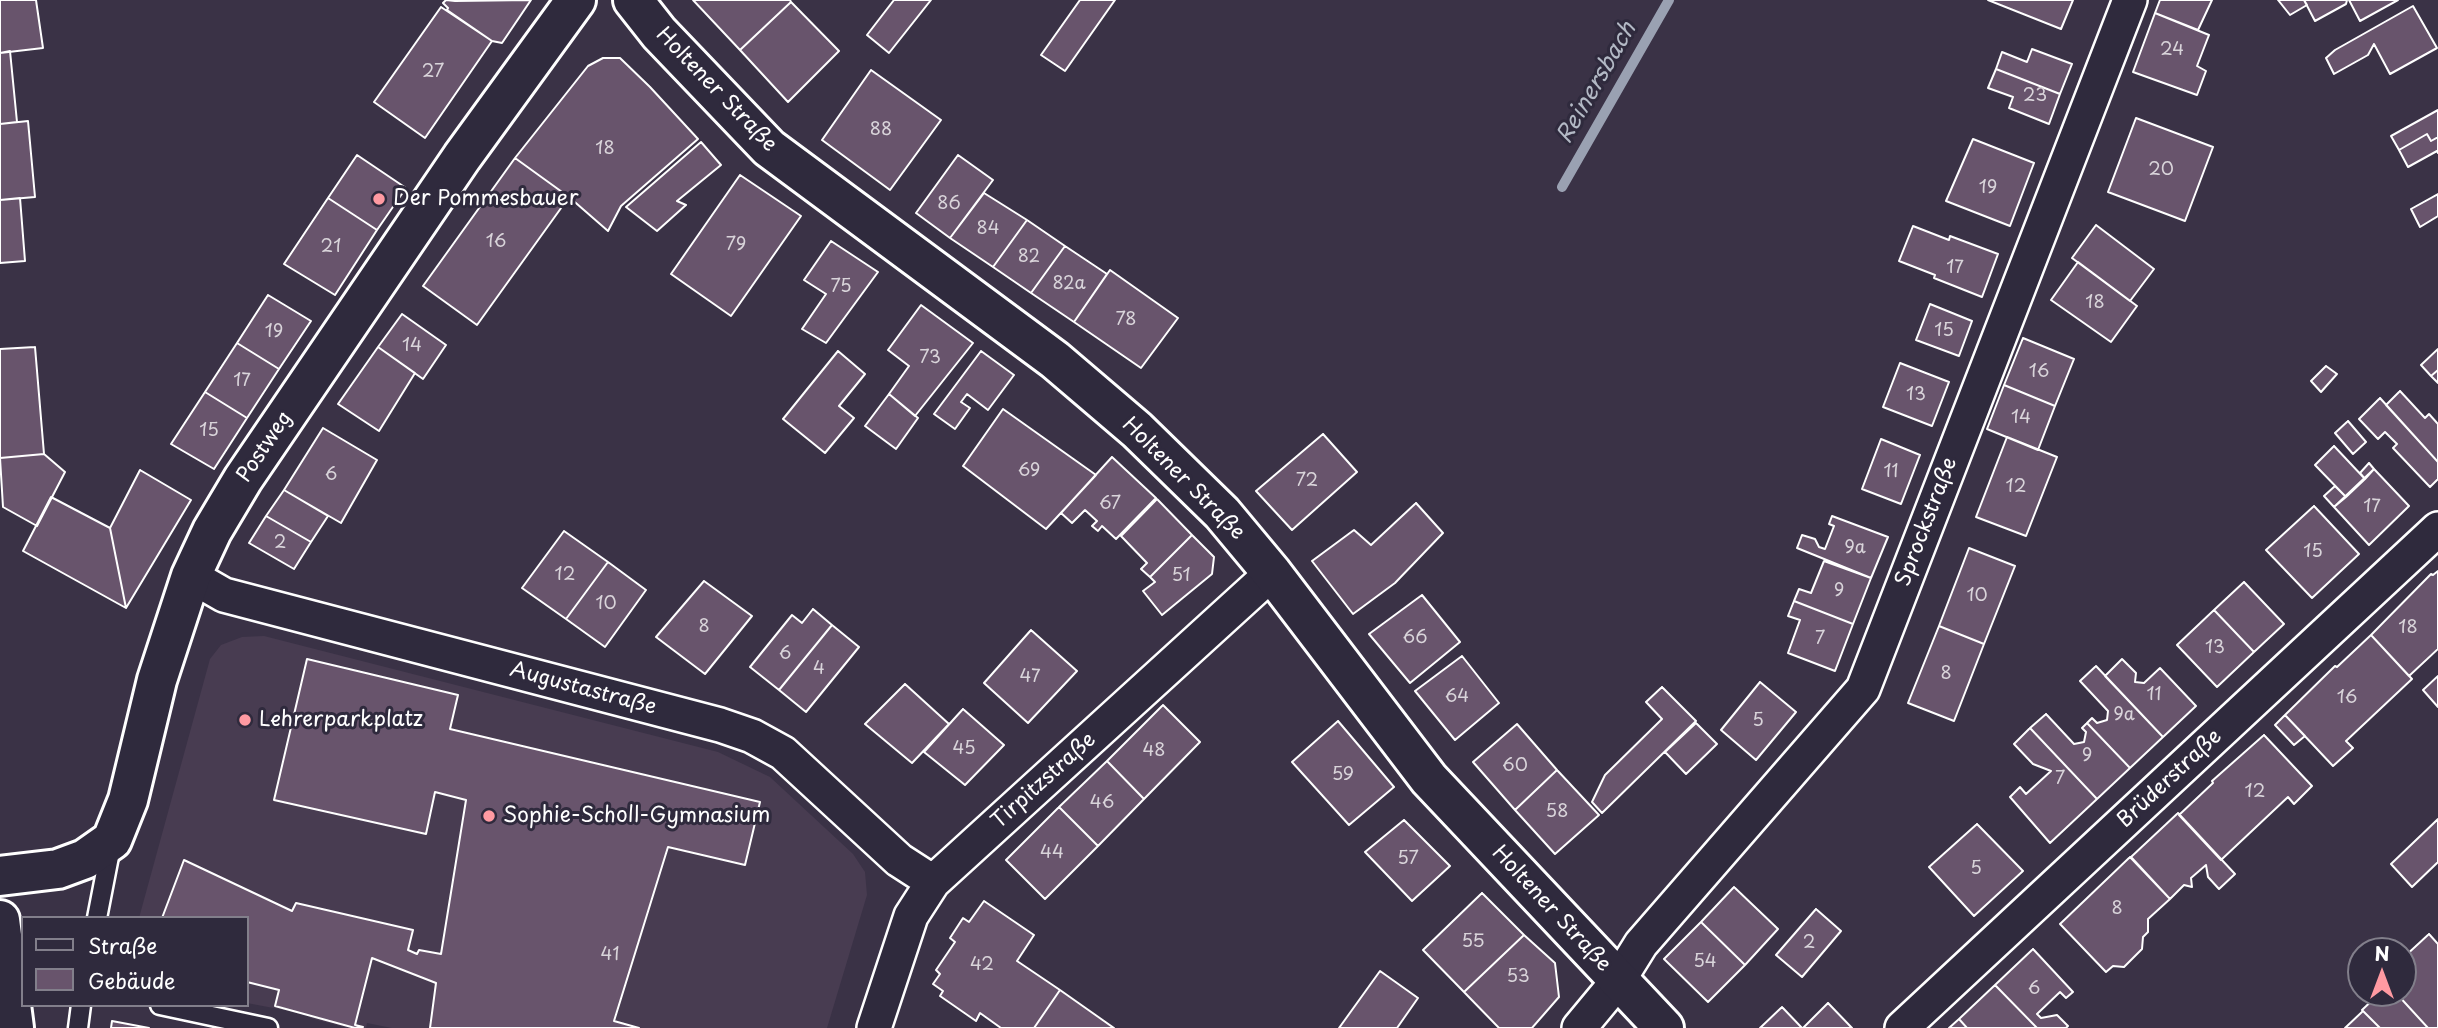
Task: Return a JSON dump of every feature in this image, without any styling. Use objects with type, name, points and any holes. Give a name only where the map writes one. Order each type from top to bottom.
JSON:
[{"type":"main road","name":"Postweg","points":[[112,840],[128,800],[157,680],[191,576],[222,514],[462,157],[576,0]]},
{"type":"main road","name":"Holtener Straße","points":[[634,0],[659,33],[769,148],[1044,352],[1137,430],[1222,513],[1272,573],[1429,779],[1664,1028]]},
{"type":"main road","points":[[0,876],[58,869],[85,859],[112,840]]},
{"type":"main road","points":[[0,920],[14,1028]]},
{"type":"street","name":"Sprockstraße","points":[[1579,1028],[1618,981],[1641,944],[1863,689],[2130,0]]},
{"type":"street","name":"Brüderstraße","points":[[1902,1028],[2438,529]]},
{"type":"street","name":"Tirpitzstraße","points":[[874,1028],[911,916],[933,882],[1272,573]]},
{"type":"street","name":"Augustastraße","points":[[191,576],[224,595],[720,725],[752,736],[782,753],[900,860],[933,882]]},
{"type":"lane","points":[[97,916],[112,840]]},
{"type":"lane","points":[[78,1028],[81,1007]]},
{"type":"lane","points":[[169,1007],[268,1028]]},
{"type":"shaded area","name":"Sophie-Scholl-Gymnasium","points":[[264,636],[718,752],[770,777],[853,854],[865,872],[867,895],[827,1028],[392,1028],[367,1023],[366,1028],[348,1028],[310,1018],[310,1015],[248,1003],[248,916],[140,916],[210,659],[221,645],[242,637]]},
{"type":"building","points":[[0,0],[36,0],[43,48],[0,53]]},
{"type":"building","points":[[446,0],[531,0],[502,43],[492,41],[447,10],[443,3]]},
{"type":"building","points":[[693,0],[790,0],[791,2],[740,50]]},
{"type":"building","points":[[894,0],[931,0],[889,53],[867,35]]},
{"type":"building","points":[[1080,0],[1115,0],[1065,71],[1041,55]]},
{"type":"building","points":[[1988,0],[2073,0],[2061,29]]},
{"type":"building","points":[[2160,0],[2212,0],[2198,30],[2155,13]]},
{"type":"building","points":[[2278,0],[2304,0],[2307,5],[2290,15]]},
{"type":"building","points":[[2304,0],[2347,0],[2346,4],[2315,21]]},
{"type":"building","points":[[2349,0],[2398,0],[2360,21]]},
{"type":"building","points":[[791,2],[839,51],[788,102],[740,50]]},
{"type":"building","points":[[2413,6],[2437,48],[2390,74],[2374,44],[2368,55],[2334,74],[2326,58],[2335,50]]},
{"type":"building","points":[[441,7],[492,41],[425,138],[374,102]]},
{"type":"building","points":[[2155,13],[2209,35],[2197,66],[2206,71],[2197,95],[2133,72]]},
{"type":"building","points":[[2032,49],[2072,64],[2060,94],[1996,69],[2002,52],[2027,62]]},
{"type":"building","points":[[10,51],[17,122],[0,124],[0,53]]},
{"type":"building","points":[[603,58],[620,58],[698,139],[621,206],[608,231],[569,197],[515,158],[588,66]]},
{"type":"building","points":[[1996,69],[2060,94],[2049,124],[2009,108],[2013,97],[1988,88]]},
{"type":"building","points":[[871,70],[941,120],[890,190],[822,140]]},
{"type":"building","points":[[2438,110],[2438,137],[2431,141],[2427,134],[2399,150],[2391,136]]},
{"type":"building","points":[[2136,118],[2213,147],[2185,221],[2108,192]]},
{"type":"building","points":[[28,121],[35,197],[0,200],[0,124]]},
{"type":"building","points":[[2427,134],[2431,141],[2438,137],[2438,153],[2437,151],[2408,167],[2399,150]]},
{"type":"building","points":[[1973,139],[2034,163],[2010,226],[1946,201]]},
{"type":"building","points":[[701,142],[721,165],[677,201],[686,205],[657,231],[626,207]]},
{"type":"building","points":[[357,155],[406,188],[377,230],[328,198]]},
{"type":"building","points":[[958,155],[993,180],[950,238],[916,213]]},
{"type":"building","points":[[515,158],[569,197],[477,325],[423,286]]},
{"type":"building","points":[[740,175],[801,216],[731,316],[671,274]]},
{"type":"building","points":[[984,193],[1027,220],[993,267],[950,238]]},
{"type":"building","points":[[2438,194],[2438,216],[2420,227],[2411,209]]},
{"type":"building","points":[[20,198],[25,261],[0,263],[0,200]]},
{"type":"building","points":[[328,198],[377,230],[335,295],[284,264]]},
{"type":"building","points":[[1027,220],[1065,246],[1031,293],[993,267]]},
{"type":"building","points":[[2096,225],[2154,269],[2130,301],[2072,258]]},
{"type":"building","points":[[1913,226],[1998,254],[1982,297],[1899,261]]},
{"type":"building","points":[[831,241],[878,272],[826,343],[802,329],[826,294],[804,280]]},
{"type":"building","points":[[1065,246],[1107,274],[1074,322],[1031,293]]},
{"type":"building","points":[[2078,262],[2137,306],[2111,342],[2051,300]]},
{"type":"building","points":[[1110,270],[1178,318],[1141,368],[1074,322]]},
{"type":"building","points":[[268,295],[311,321],[279,369],[237,343]]},
{"type":"building","points":[[1930,304],[1972,321],[1959,356],[1916,340]]},
{"type":"building","points":[[921,305],[973,343],[915,416],[889,394],[909,366],[888,350]]},
{"type":"building","points":[[402,314],[446,345],[423,379],[378,347]]},
{"type":"building","points":[[2023,338],[2074,359],[2055,406],[2004,385]]},
{"type":"building","points":[[237,343],[279,369],[247,418],[205,392]]},
{"type":"building","points":[[35,347],[44,454],[0,458],[0,349]]},
{"type":"building","points":[[378,347],[415,373],[379,431],[338,404]]},
{"type":"building","points":[[2438,349],[2438,370],[2431,376],[2421,365]]},
{"type":"building","points":[[838,351],[865,374],[839,406],[854,418],[825,453],[783,419]]},
{"type":"building","points":[[981,351],[1014,375],[988,410],[967,394],[961,402],[970,408],[955,429],[934,414]]},
{"type":"building","points":[[1900,363],[1949,382],[1932,426],[1883,407]]},
{"type":"building","points":[[2326,366],[2337,374],[2321,392],[2311,381]]},
{"type":"building","points":[[2438,370],[2438,383],[2431,376]]},
{"type":"building","points":[[2004,385],[2055,406],[2038,450],[1987,429]]},
{"type":"building","points":[[2400,391],[2425,418],[2429,414],[2438,424],[2438,462],[2386,405]]},
{"type":"building","points":[[205,392],[247,418],[214,469],[171,444]]},
{"type":"building","points":[[889,394],[918,418],[896,449],[865,426]]},
{"type":"building","points":[[2380,398],[2438,462],[2438,479],[2430,487],[2393,448],[2397,444],[2385,432],[2378,439],[2359,419]]},
{"type":"building","points":[[1003,409],[1096,475],[1046,529],[963,466]]},
{"type":"building","points":[[2348,421],[2366,442],[2353,454],[2335,433]]},
{"type":"building","points":[[323,428],[377,460],[341,523],[284,490]]},
{"type":"building","points":[[1323,434],[1357,472],[1292,530],[1256,491]]},
{"type":"building","points":[[2007,437],[2057,457],[2026,536],[1976,517]]},
{"type":"building","points":[[1881,439],[1920,455],[1901,504],[1862,489]]},
{"type":"building","points":[[2334,446],[2365,479],[2346,497],[2315,465]]},
{"type":"building","points":[[44,454],[65,472],[37,526],[3,507],[0,458]]},
{"type":"building","points":[[1112,457],[1156,498],[1116,539],[1102,526],[1098,531],[1092,526],[1097,521],[1085,510],[1072,523],[1061,513]]},
{"type":"building","points":[[2369,463],[2374,469],[2365,479],[2360,473]]},
{"type":"building","points":[[2374,469],[2409,506],[2369,545],[2334,507]]},
{"type":"building","points":[[140,470],[191,500],[126,608],[110,528]]},
{"type":"building","points":[[2335,486],[2346,497],[2334,507],[2324,496]]},
{"type":"building","points":[[284,490],[328,516],[311,542],[266,516]]},
{"type":"building","points":[[51,497],[110,528],[126,608],[23,551]]},
{"type":"building","points":[[1157,499],[1192,535],[1150,577],[1141,569],[1147,563],[1121,536]]},
{"type":"building","points":[[1416,503],[1443,533],[1395,583],[1353,614],[1312,561],[1354,530],[1371,545]]},
{"type":"building","points":[[2314,506],[2359,554],[2312,598],[2266,550]]},
{"type":"building","points":[[266,516],[311,542],[294,569],[249,543]]},
{"type":"building","points":[[1832,516],[1888,537],[1871,578],[1797,548],[1802,535],[1815,539],[1819,547],[1825,549],[1834,526],[1829,524]]},
{"type":"building","points":[[564,531],[608,562],[566,619],[522,588]]},
{"type":"building","points":[[1192,535],[1214,557],[1212,574],[1162,615],[1143,591],[1155,582],[1150,577]]},
{"type":"building","points":[[1969,548],[2015,566],[1984,644],[1939,626]]},
{"type":"building","points":[[1824,561],[1871,578],[1853,624],[1794,601],[1799,589],[1811,593]]},
{"type":"building","points":[[608,562],[646,590],[605,647],[566,619]]},
{"type":"building","points":[[2438,571],[2438,649],[2409,676],[2371,635],[2431,574]]},
{"type":"building","points":[[704,581],[752,616],[705,674],[656,637]]},
{"type":"building","points":[[2244,582],[2284,624],[2254,652],[2214,610]]},
{"type":"building","points":[[1422,595],[1460,642],[1410,683],[1369,634]]},
{"type":"building","points":[[1794,601],[1853,624],[1835,671],[1788,653],[1800,620],[1788,616]]},
{"type":"building","points":[[813,609],[832,625],[779,690],[750,667],[792,615],[802,623]]},
{"type":"building","points":[[2214,610],[2254,652],[2217,687],[2177,645]]},
{"type":"building","points":[[832,625],[859,647],[806,712],[779,690]]},
{"type":"building","points":[[1939,626],[1984,644],[1954,721],[1908,703]]},
{"type":"building","points":[[1031,630],[1077,671],[1028,723],[984,683]]},
{"type":"building","points":[[2371,635],[2412,679],[2346,741],[2353,748],[2333,766],[2285,715]]},
{"type":"building","points":[[1462,656],[1499,703],[1455,740],[1415,691]]},
{"type":"building","points":[[307,659],[458,695],[450,729],[760,802],[745,865],[668,847],[614,1021],[639,1028],[430,1028],[436,983],[372,958],[355,1025],[363,1027],[355,1028],[275,1006],[279,990],[248,982],[248,916],[163,916],[184,860],[292,911],[296,903],[413,930],[408,950],[417,954],[419,950],[441,954],[466,800],[435,792],[426,834],[274,800]]},
{"type":"building","points":[[2122,659],[2136,673],[2135,682],[2144,683],[2160,668],[2196,706],[2163,737],[2105,676]]},
{"type":"building","points":[[2096,666],[2163,737],[2130,768],[2087,723],[2092,718],[2097,723],[2107,720],[2108,711],[2080,681]]},
{"type":"building","points":[[2438,676],[2438,707],[2423,690]]},
{"type":"building","points":[[1760,682],[1796,712],[1756,760],[1721,730]]},
{"type":"building","points":[[905,684],[949,724],[912,763],[865,724]]},
{"type":"building","points":[[1662,687],[1696,721],[1602,813],[1592,802],[1605,775],[1662,719],[1646,702]]},
{"type":"building","points":[[1163,705],[1200,742],[1144,799],[1107,761]]},
{"type":"building","points":[[963,709],[1004,745],[965,785],[924,752]]},
{"type":"building","points":[[2046,714],[2074,744],[2084,742],[2086,732],[2082,728],[2087,723],[2130,768],[2097,799],[2030,728]]},
{"type":"building","points":[[2285,715],[2305,736],[2294,745],[2275,725]]},
{"type":"building","points":[[1338,721],[1394,787],[1349,825],[1292,762]]},
{"type":"building","points":[[1696,723],[1717,744],[1686,774],[1665,752]]},
{"type":"building","points":[[1517,724],[1557,770],[1515,810],[1473,762]]},
{"type":"building","points":[[2030,728],[2097,799],[2050,843],[2010,797],[2020,787],[2026,794],[2051,771],[2033,764],[2014,744]]},
{"type":"building","points":[[2264,735],[2312,786],[2294,804],[2288,797],[2221,860],[2179,815],[2213,783],[2212,781]]},
{"type":"building","points":[[1107,761],[1144,799],[1098,846],[1059,807]]},
{"type":"building","points":[[1557,770],[1599,815],[1555,854],[1515,810]]},
{"type":"building","points":[[1059,807],[1098,846],[1045,899],[1006,860]]},
{"type":"building","points":[[2178,813],[2235,874],[2219,889],[2208,877],[2206,865],[2191,878],[2192,887],[2184,885],[2170,899],[2131,857]]},
{"type":"building","points":[[2438,819],[2438,862],[2412,887],[2391,864]]},
{"type":"building","points":[[1404,820],[1450,866],[1412,901],[1365,852]]},
{"type":"building","points":[[1977,824],[2023,871],[1974,916],[1929,867]]},
{"type":"building","points":[[2130,857],[2170,899],[2148,919],[2148,932],[2143,937],[2142,949],[2124,967],[2113,966],[2106,972],[2060,924]]},
{"type":"building","points":[[1734,887],[1778,929],[1745,965],[1701,922]]},
{"type":"building","points":[[1482,893],[1524,935],[1464,992],[1423,950]]},
{"type":"building","points":[[984,901],[1034,935],[1017,961],[1060,990],[1034,1028],[1001,1028],[980,1013],[976,1021],[940,996],[943,991],[933,984],[940,974],[936,970],[955,942],[950,938],[963,918],[969,922]]},
{"type":"building","points":[[1816,909],[1841,931],[1802,977],[1776,955]]},
{"type":"building","points":[[1701,922],[1745,965],[1708,1002],[1664,959]]},
{"type":"building","points":[[2429,934],[2438,944],[2438,1028],[2428,1028],[2409,1007],[2417,1007],[2417,945]]},
{"type":"building","points":[[1524,935],[1555,963],[1559,997],[1532,1028],[1499,1028],[1464,992]]},
{"type":"building","points":[[2033,949],[2073,992],[2066,998],[2060,992],[2037,1014],[2041,1018],[2057,1015],[2068,1026],[2066,1028],[2037,1028],[1995,985]]},
{"type":"building","points":[[1380,971],[1418,998],[1397,1028],[1339,1028]]},
{"type":"building","points":[[1995,985],[2037,1028],[1967,1028],[1959,1019]]},
{"type":"building","points":[[1060,990],[1114,1028],[1034,1028]]},
{"type":"building","points":[[1828,1003],[1852,1028],[1803,1028]]},
{"type":"building","points":[[1782,1007],[1802,1028],[1760,1028]]},
{"type":"building","points":[[2365,1007],[2409,1007],[2428,1028],[2380,1028],[2362,1010]]},
{"type":"building","points":[[2363,1011],[2380,1028],[2345,1028]]},
{"type":"building","points":[[1959,1019],[1967,1028],[1949,1028]]},
{"type":"building","points":[[112,1021],[149,1028],[111,1028]]},
{"type":"waterway","name":"Reinersbach","points":[[1562,187],[1669,0]]},
{"type":"place","name":"Der Pommesbauer","points":[[379,199]]},
{"type":"place","name":"Lehrerparkplatz","points":[[245,720]]},
{"type":"place","name":"Sophie-Scholl-Gymnasium","points":[[489,816]]}]
